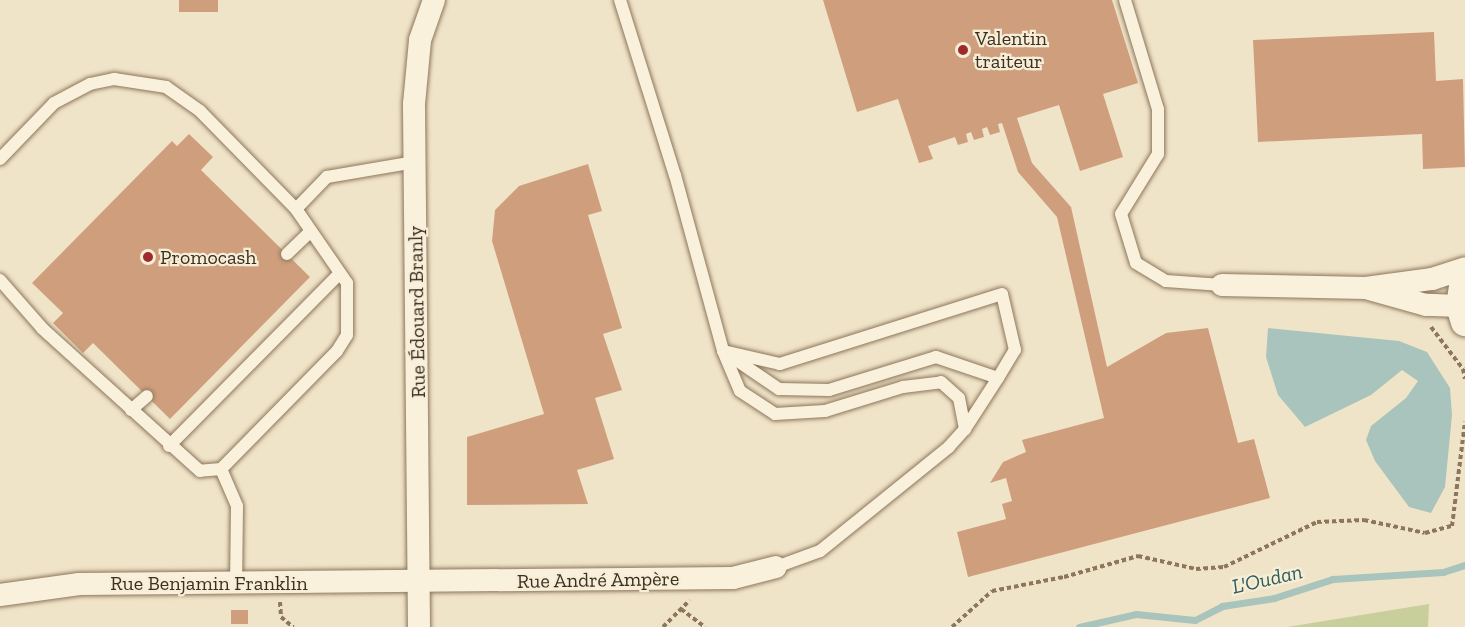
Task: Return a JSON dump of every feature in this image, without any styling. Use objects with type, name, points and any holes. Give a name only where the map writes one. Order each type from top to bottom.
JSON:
[{"type":"street","name":"Rue Édouard Branly","points":[[419,627],[414,104],[420,40],[434,0]]},
{"type":"street","points":[[1222,285],[1366,288],[1432,279],[1465,268]]},
{"type":"street","points":[[1366,288],[1462,314],[1465,274]]},
{"type":"street","name":"Rue André Ampère","points":[[419,581],[712,579],[733,578],[776,567]]},
{"type":"street","name":"Rue Benjamin Franklin","points":[[0,595],[79,584],[419,581]]},
{"type":"lane","points":[[620,0],[675,175],[723,351],[740,391],[775,414],[825,411],[903,387],[941,382],[959,398],[965,429]]},
{"type":"lane","points":[[1125,0],[1158,109],[1158,154],[1121,214],[1136,263],[1166,280],[1222,285]]},
{"type":"lane","points":[[0,159],[54,103],[90,84],[114,79],[166,87],[200,111],[296,209],[347,282],[347,335],[337,351],[221,469],[200,471],[169,446],[42,328],[0,280]]},
{"type":"lane","points":[[296,209],[327,177],[415,162]]},
{"type":"lane","points":[[287,254],[311,231]]},
{"type":"lane","points":[[169,446],[340,273]]},
{"type":"lane","points":[[723,351],[780,364],[1002,294],[1015,350],[965,429],[949,447],[820,551],[776,567]]},
{"type":"lane","points":[[723,351],[778,390],[829,390],[936,357],[998,378]]},
{"type":"lane","points":[[131,410],[147,396]]},
{"type":"lane","points":[[221,469],[237,506],[236,584]]},
{"type":"path","points":[[1426,304],[1425,320],[1462,369],[1465,379]]},
{"type":"path","points":[[952,627],[992,591],[1064,577],[1138,556],[1196,569],[1224,567],[1317,522],[1364,520],[1425,533],[1452,526],[1465,422]]},
{"type":"path","points":[[663,627],[712,579]]},
{"type":"path","points":[[280,583],[281,617],[293,627]]},
{"type":"path","points":[[681,609],[705,627]]},
{"type":"green space","points":[[1429,604],[1428,627],[1287,627]]},
{"type":"water","points":[[1268,328],[1399,341],[1427,352],[1450,388],[1452,415],[1445,487],[1431,513],[1409,507],[1375,461],[1366,440],[1371,426],[1406,398],[1418,381],[1402,370],[1371,395],[1305,427],[1278,395],[1266,357]]},
{"type":"building","points":[[179,0],[218,0],[218,12],[179,12]]},
{"type":"building","points":[[823,0],[1112,0],[1138,83],[1103,94],[1123,157],[1080,171],[1059,105],[1017,118],[1032,163],[1071,207],[1107,367],[1166,333],[1208,328],[1238,443],[1254,439],[1270,498],[968,577],[957,532],[1006,519],[1002,504],[1012,501],[1006,478],[990,483],[1003,462],[1026,452],[1022,440],[1104,418],[1057,217],[1018,172],[1002,123],[998,124],[1000,132],[990,135],[987,127],[982,129],[984,137],[974,140],[971,132],[966,134],[968,142],[958,145],[955,137],[928,146],[933,159],[919,163],[898,99],[857,112]]},
{"type":"building","points":[[1434,32],[1436,81],[1463,79],[1465,167],[1423,169],[1422,134],[1258,142],[1253,40]]},
{"type":"building","name":"Promocash","points":[[189,134],[213,157],[201,170],[310,277],[170,419],[93,343],[83,353],[53,323],[63,313],[32,283],[172,141],[177,146]]},
{"type":"building","points":[[588,164],[602,211],[588,215],[622,328],[603,334],[622,390],[595,398],[614,459],[577,470],[588,504],[467,505],[467,437],[544,414],[492,241],[495,210],[519,186]]},
{"type":"building","points":[[231,610],[248,610],[248,624],[231,624]]},
{"type":"waterway","name":"L'Oudan","points":[[1079,627],[1136,614],[1195,620],[1222,606],[1274,598],[1333,579],[1443,572],[1465,565]]},
{"type":"place","name":"Valentin traiteur","points":[[963,50]]},
{"type":"place","name":"Promocash","points":[[148,257]]}]
